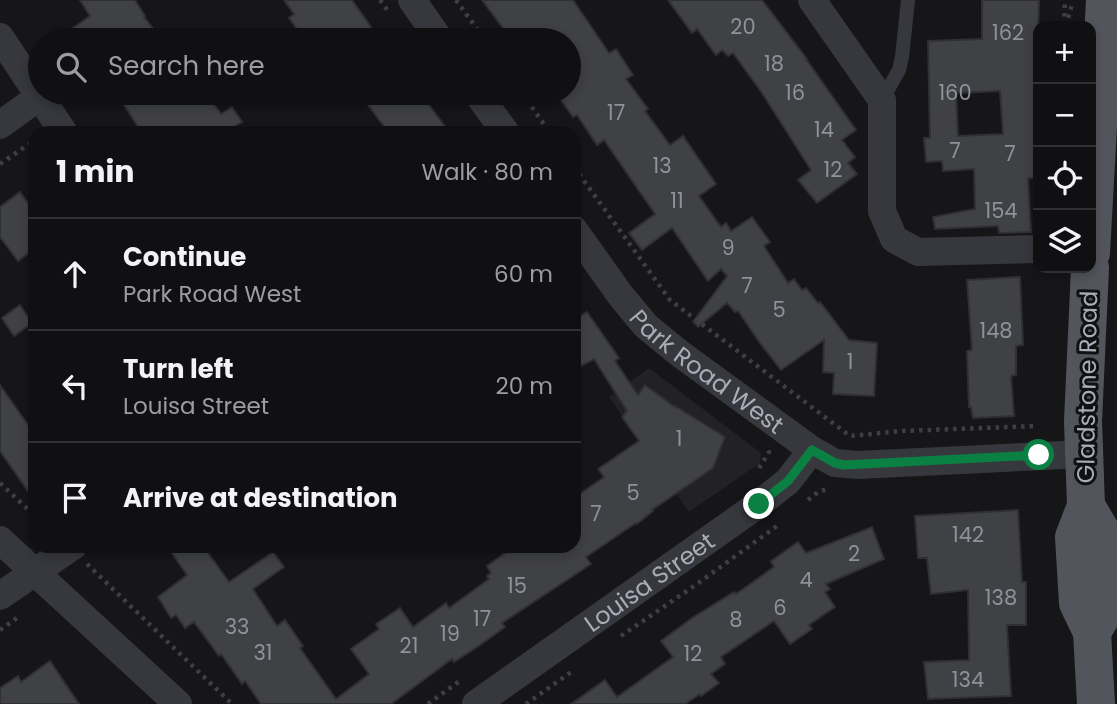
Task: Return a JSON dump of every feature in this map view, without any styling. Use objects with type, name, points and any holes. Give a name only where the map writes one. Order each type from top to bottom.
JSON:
[{"type":"main road","points":[[1096,213],[1108,124],[1105,0]]},
{"type":"main road","name":"Gladstone Road","points":[[1090,273],[1083,454],[1101,519],[1074,537],[1074,550],[1078,603],[1092,632],[1096,704]]},
{"type":"street","points":[[412,0],[432,28]]},
{"type":"street","points":[[813,0],[883,100],[882,211],[894,239],[918,252],[1033,249]]},
{"type":"street","points":[[0,37],[28,80]]},
{"type":"street","points":[[0,125],[28,105]]},
{"type":"street","points":[[45,105],[59,126]]},
{"type":"street","points":[[486,105],[501,126]]},
{"type":"street","name":"Park Road West","points":[[581,240],[646,326],[812,450],[835,463],[844,465],[1083,454]]},
{"type":"street","name":"Louisa Street","points":[[477,704],[784,485],[812,450]]},
{"type":"street","points":[[0,540],[178,704]]},
{"type":"street","points":[[0,596],[34,573],[78,554]]},
{"type":"lane","points":[[883,100],[899,70],[908,0]]},
{"type":"path","points":[[456,0],[476,28]]},
{"type":"path","points":[[1065,0],[1065,21]]},
{"type":"path","points":[[1067,21],[1073,0]]},
{"type":"path","points":[[530,105],[545,126]]},
{"type":"path","points":[[0,164],[28,145]]},
{"type":"path","points":[[581,177],[670,300],[850,436],[902,431],[1038,426]]},
{"type":"path","points":[[754,472],[762,466],[769,452],[765,446]]},
{"type":"path","points":[[0,483],[28,509]]},
{"type":"path","points":[[808,500],[818,492],[840,485]]},
{"type":"path","points":[[620,637],[778,525]]},
{"type":"path","points":[[78,554],[232,704]]},
{"type":"path","points":[[0,630],[22,614]]},
{"type":"path","points":[[526,704],[577,667]]},
{"type":"path","points":[[428,704],[461,680]]},
{"type":"shaded area","points":[[649,368],[761,453],[760,463],[689,512],[609,397]]},
{"type":"building","points":[[80,0],[135,0],[153,28],[73,28],[90,16]]},
{"type":"building","points":[[284,0],[352,0],[372,28],[296,28],[289,18],[294,14]]},
{"type":"building","points":[[482,0],[573,0],[609,53],[616,49],[633,75],[626,79],[670,145],[683,136],[716,184],[699,196],[721,227],[726,223],[731,231],[752,217],[770,242],[764,246],[788,283],[794,279],[802,290],[806,288],[849,340],[877,343],[874,396],[833,394],[834,373],[823,372],[824,340],[781,370],[738,311],[735,312],[727,303],[698,327],[693,322],[727,276],[721,269],[708,281],[672,228],[642,250],[629,233],[655,214],[604,140],[597,145],[577,115],[573,117],[564,105],[581,105],[581,28],[503,28]]},
{"type":"building","points":[[668,0],[762,0],[856,130],[842,140],[855,157],[848,163],[857,174],[817,203],[798,180],[811,170],[733,53],[728,56],[722,50],[716,55],[697,29],[692,33]]},
{"type":"building","points":[[982,0],[1039,0],[1038,21],[1033,21],[1033,178],[1028,178],[1031,232],[999,233],[998,226],[935,229],[933,217],[975,209],[974,169],[943,171],[942,161],[926,162],[924,138],[930,138],[928,41],[982,39]],"holes":[[[1000,91],[1003,134],[958,136],[956,93]]]},
{"type":"building","points":[[124,105],[215,105],[221,114],[232,107],[242,122],[235,126],[138,126]]},
{"type":"building","points":[[368,105],[429,105],[445,126],[384,126]]},
{"type":"building","points":[[20,192],[28,203],[28,253],[18,261],[0,237],[0,207]]},
{"type":"building","points":[[1020,277],[1023,345],[1016,346],[1016,375],[1011,376],[1014,416],[973,418],[969,407],[967,351],[972,350],[967,280]]},
{"type":"building","points":[[20,305],[28,317],[28,326],[14,336],[2,318]]},
{"type":"building","points":[[587,312],[619,358],[615,361],[638,395],[645,385],[725,437],[713,468],[652,510],[637,524],[586,557],[591,564],[502,623],[505,627],[480,645],[454,662],[452,659],[391,704],[261,704],[245,681],[242,684],[194,622],[185,628],[176,615],[171,618],[158,597],[187,575],[172,553],[208,553],[229,582],[274,553],[284,567],[253,589],[277,626],[285,620],[303,646],[300,648],[336,699],[369,674],[351,649],[379,629],[376,624],[400,608],[413,627],[446,603],[449,608],[489,579],[487,576],[491,573],[487,566],[505,553],[581,553],[581,493],[604,477],[598,469],[639,441],[622,417],[627,411],[594,359],[581,366],[581,315]]},
{"type":"building","points":[[0,385],[28,425],[28,491],[0,451]]},
{"type":"building","points":[[1018,510],[1022,582],[1026,582],[1026,625],[1007,625],[1011,696],[928,699],[924,662],[969,660],[968,590],[931,594],[927,558],[918,558],[915,516]]},
{"type":"building","points":[[872,527],[884,559],[826,584],[830,589],[825,592],[835,607],[809,625],[812,629],[790,644],[774,621],[721,657],[725,664],[711,674],[719,683],[685,704],[571,704],[605,680],[617,697],[673,657],[661,641],[692,618],[734,592],[736,594],[774,567],[771,561],[798,542],[806,553]]},
{"type":"building","points":[[50,661],[79,704],[0,704],[0,688],[18,676],[21,682]]},
{"type":"route","points":[[759,504],[788,481],[812,450],[844,465],[1039,455]]}]
